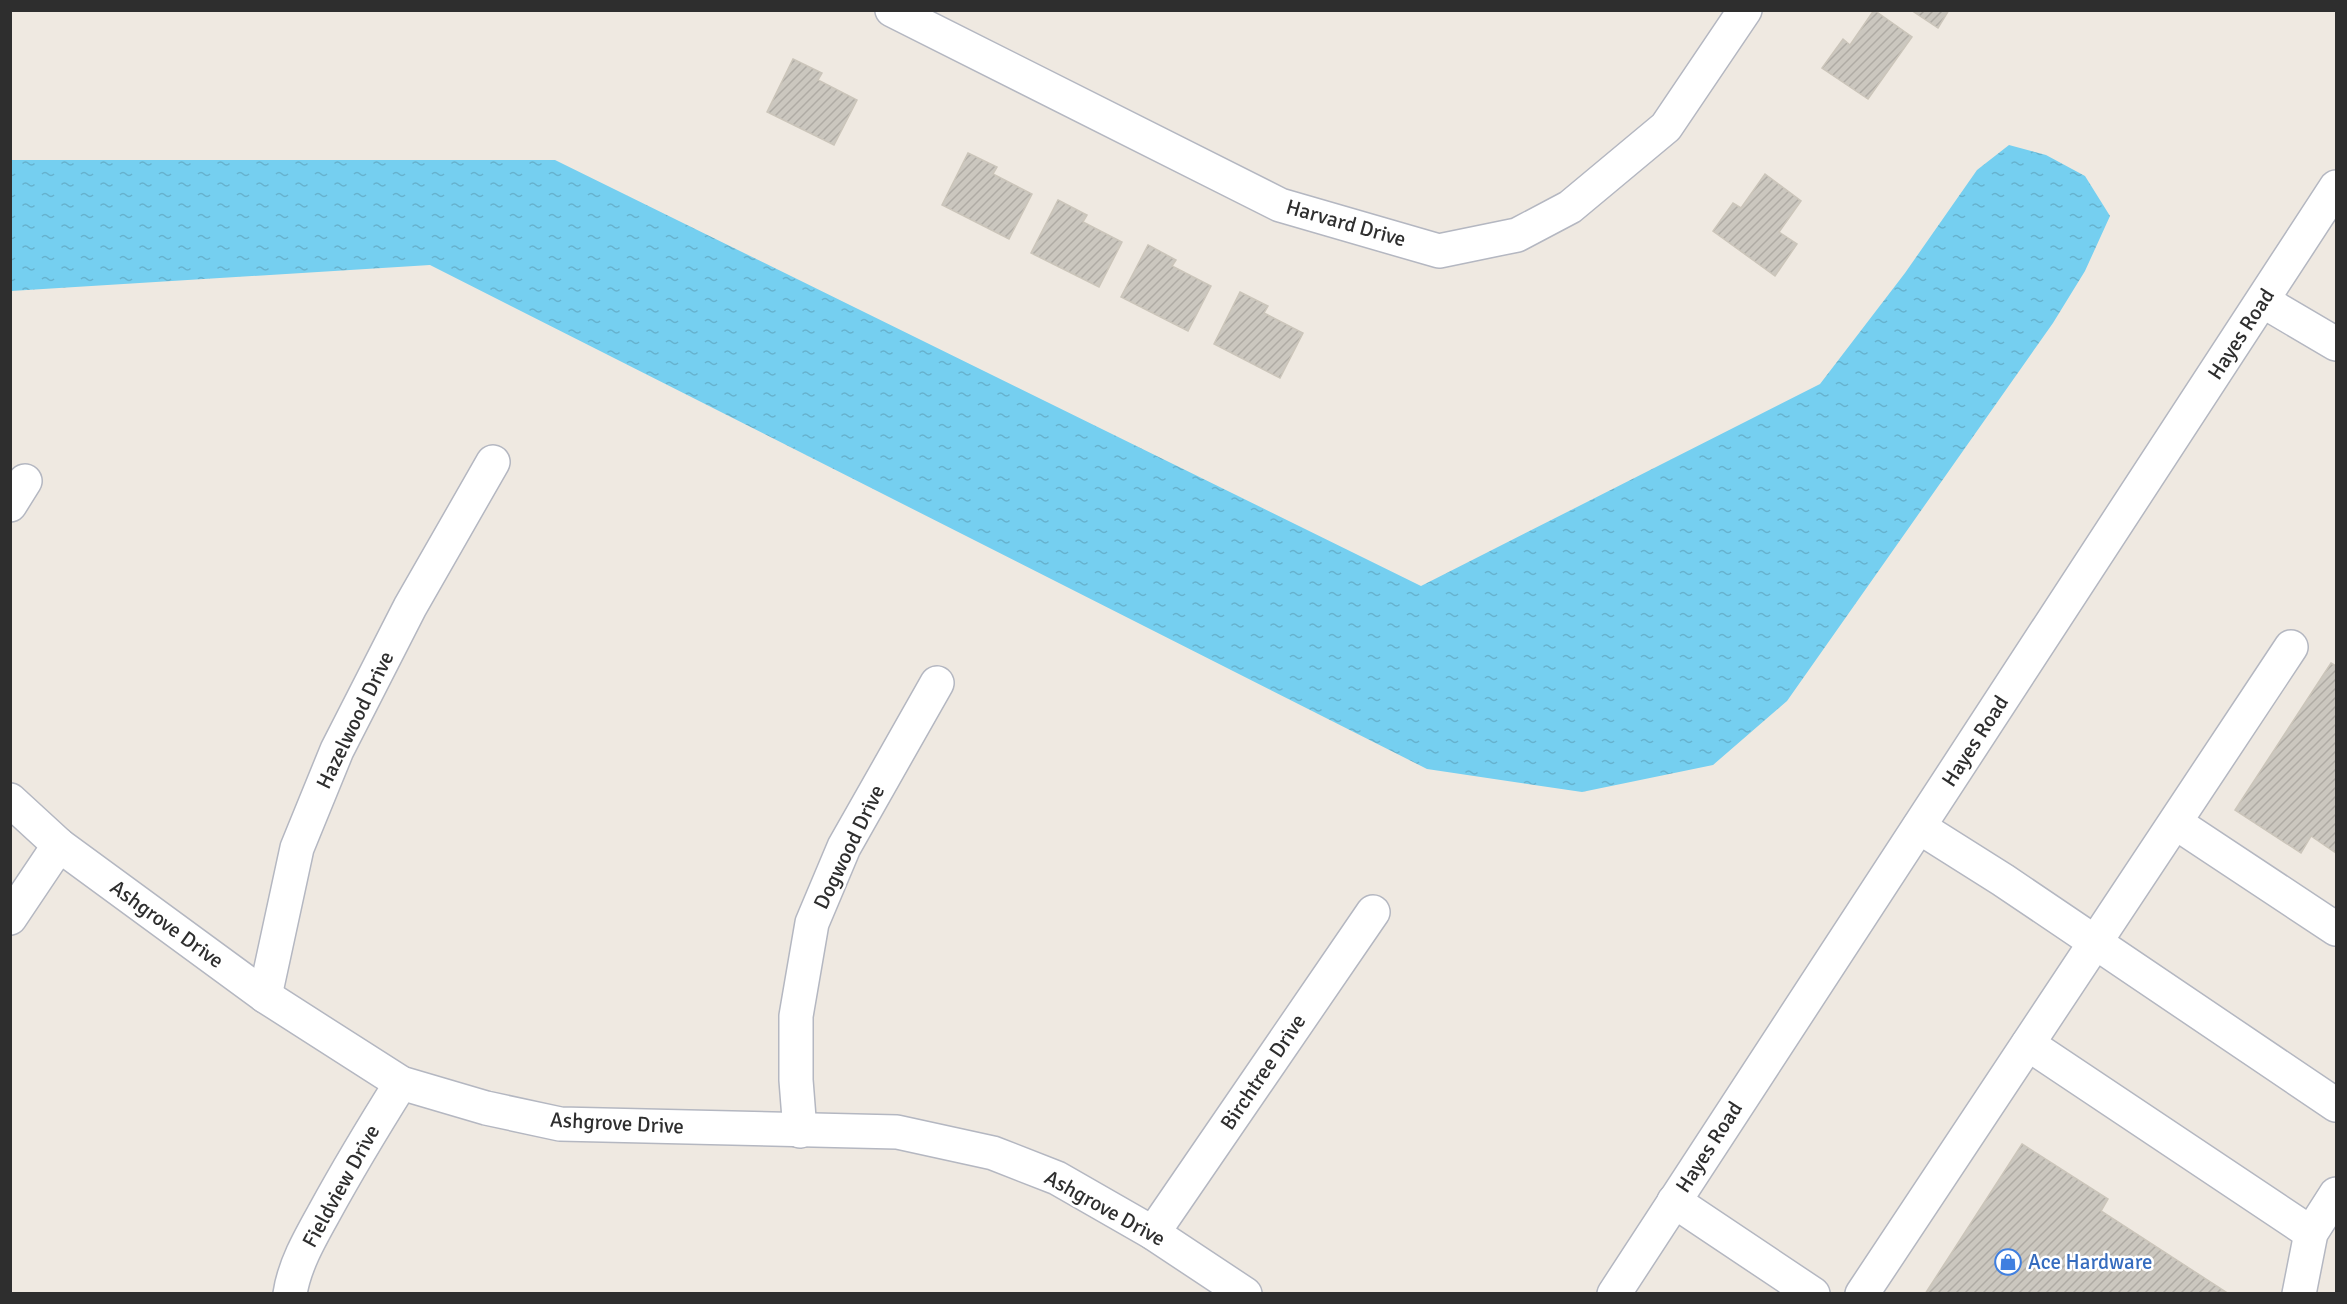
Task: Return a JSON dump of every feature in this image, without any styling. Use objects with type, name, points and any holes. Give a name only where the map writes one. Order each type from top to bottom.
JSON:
[{"type":"street","name":"Harvard Drive","points":[[892,10],[1280,205],[1439,251],[1517,235],[1570,207],[1666,127],[1745,10]]},
{"type":"street","name":"Hayes Road","points":[[1614,1293],[2337,187]]},
{"type":"street","points":[[2263,301],[2337,344]]},
{"type":"street","name":"Hazelwood Drive","points":[[265,996],[297,848],[337,750],[410,608],[493,462]]},
{"type":"street","points":[[1862,1293],[2291,647]]},
{"type":"street","name":"Dogwood Drive","points":[[800,1131],[796,1080],[796,1016],[812,923],[844,847],[938,683]]},
{"type":"street","name":"Ashgrove Drive","points":[[10,800],[60,845],[265,996],[401,1083],[486,1108],[560,1124],[897,1132],[993,1153],[1058,1178],[1153,1233],[1245,1293]]},
{"type":"street","points":[[2176,823],[2337,929]]},
{"type":"street","points":[[1919,827],[2003,880],[2337,1105]]},
{"type":"street","points":[[10,918],[60,845]]},
{"type":"street","name":"Birchtree Drive","points":[[1153,1233],[1373,912]]},
{"type":"street","points":[[2028,1044],[2312,1233]]},
{"type":"street","name":"Fieldview Drive","points":[[290,1293],[292,1281],[311,1236],[344,1176],[401,1083]]},
{"type":"street","points":[[2300,1293],[2312,1233],[2337,1194]]},
{"type":"street","points":[[1674,1201],[1813,1293]]},
{"type":"water","points":[[2009,145],[2046,155],[2085,176],[2110,216],[2085,271],[2053,323],[1787,701],[1713,765],[1582,792],[1427,769],[430,265],[11,291],[11,160],[555,160],[1421,586],[1820,384],[1905,273],[1977,170]]},
{"type":"building","points":[[1874,10],[1912,37],[1868,99],[1822,68],[1843,39],[1850,45]]},
{"type":"building","points":[[1911,10],[1949,10],[1938,28]]},
{"type":"building","points":[[793,59],[822,73],[818,80],[857,100],[834,145],[767,112]]},
{"type":"building","points":[[968,153],[997,167],[993,174],[1032,194],[1009,239],[942,205]]},
{"type":"building","points":[[1765,174],[1801,201],[1779,232],[1797,244],[1775,276],[1713,231],[1733,203],[1741,208]]},
{"type":"building","points":[[1058,200],[1087,215],[1083,222],[1122,242],[1099,287],[1031,253]]},
{"type":"building","points":[[1148,245],[1176,260],[1172,266],[1211,286],[1188,331],[1121,297]]},
{"type":"building","points":[[1240,292],[1268,306],[1264,313],[1303,333],[1280,378],[1214,344]]},
{"type":"building","points":[[2331,663],[2336,666],[2336,853],[2311,836],[2301,853],[2235,810]]},
{"type":"building","points":[[2022,1144],[2108,1199],[2101,1211],[2229,1294],[1925,1294]]},
{"type":"place","name":"Ace Hardware","points":[[2008,1262]]}]
